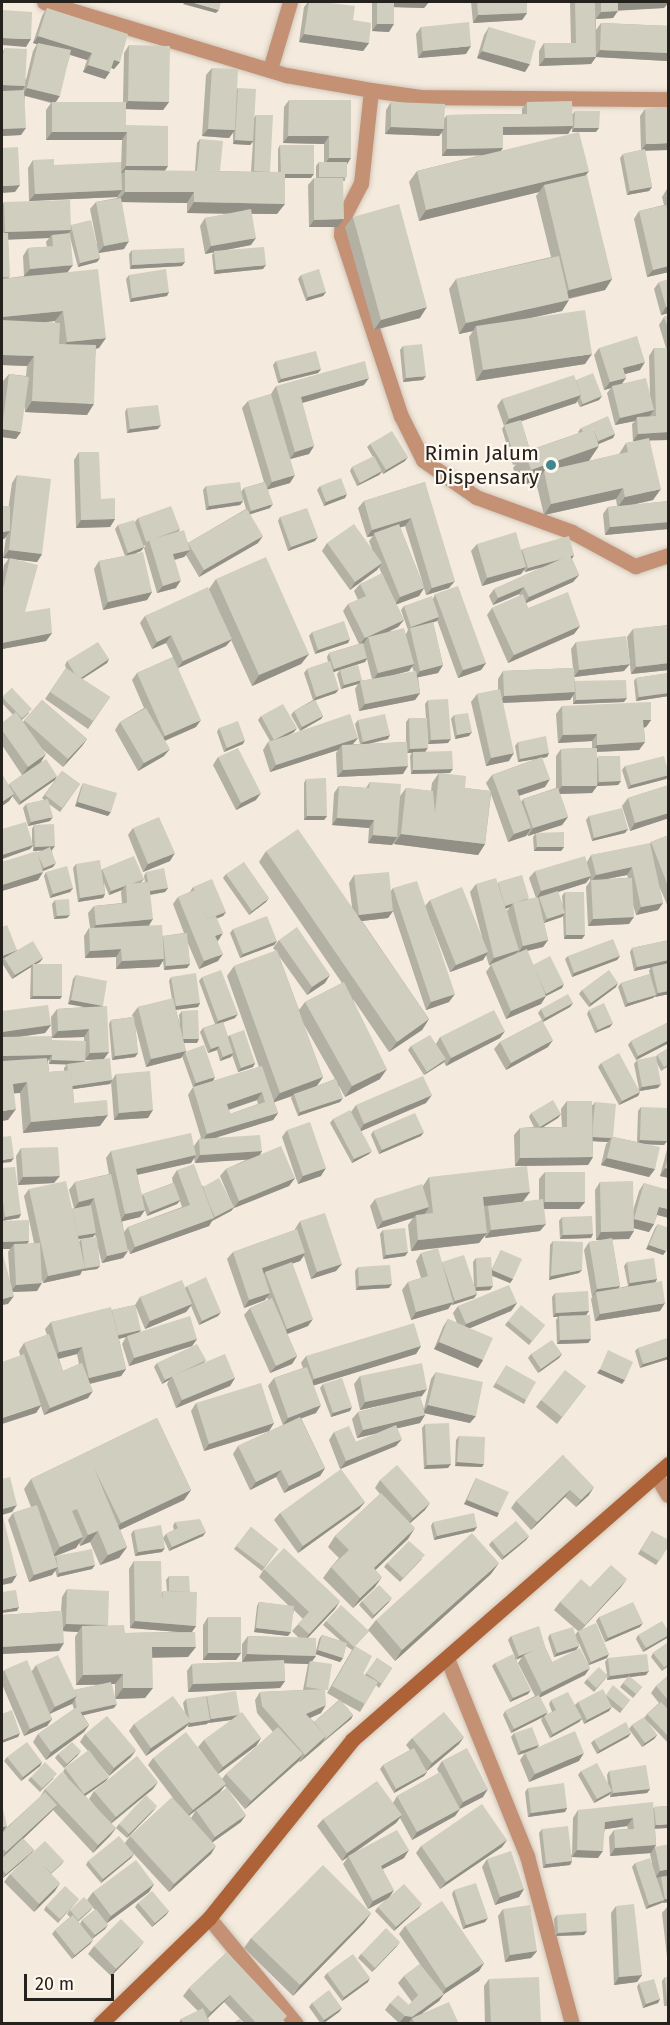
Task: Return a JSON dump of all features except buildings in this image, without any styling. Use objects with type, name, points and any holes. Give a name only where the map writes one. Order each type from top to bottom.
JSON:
[{"type":"street","points":[[44,2],[270,69],[371,90],[421,97],[669,99]]},
{"type":"street","points":[[270,69],[290,2]]},
{"type":"street","points":[[371,90],[361,183],[342,220],[341,235],[401,416],[423,460],[476,497],[572,532],[635,566],[669,555]]},
{"type":"street","points":[[100,2024],[209,1918],[352,1740],[657,1477],[669,1464]]},
{"type":"street","points":[[657,1477],[669,1495]]},
{"type":"street","points":[[447,1658],[526,1856],[572,2024]]},
{"type":"street","points":[[209,1918],[296,2024]]},
{"type":"place","name":"Rimin Jalum Dispensary","points":[[551,465]]}]
